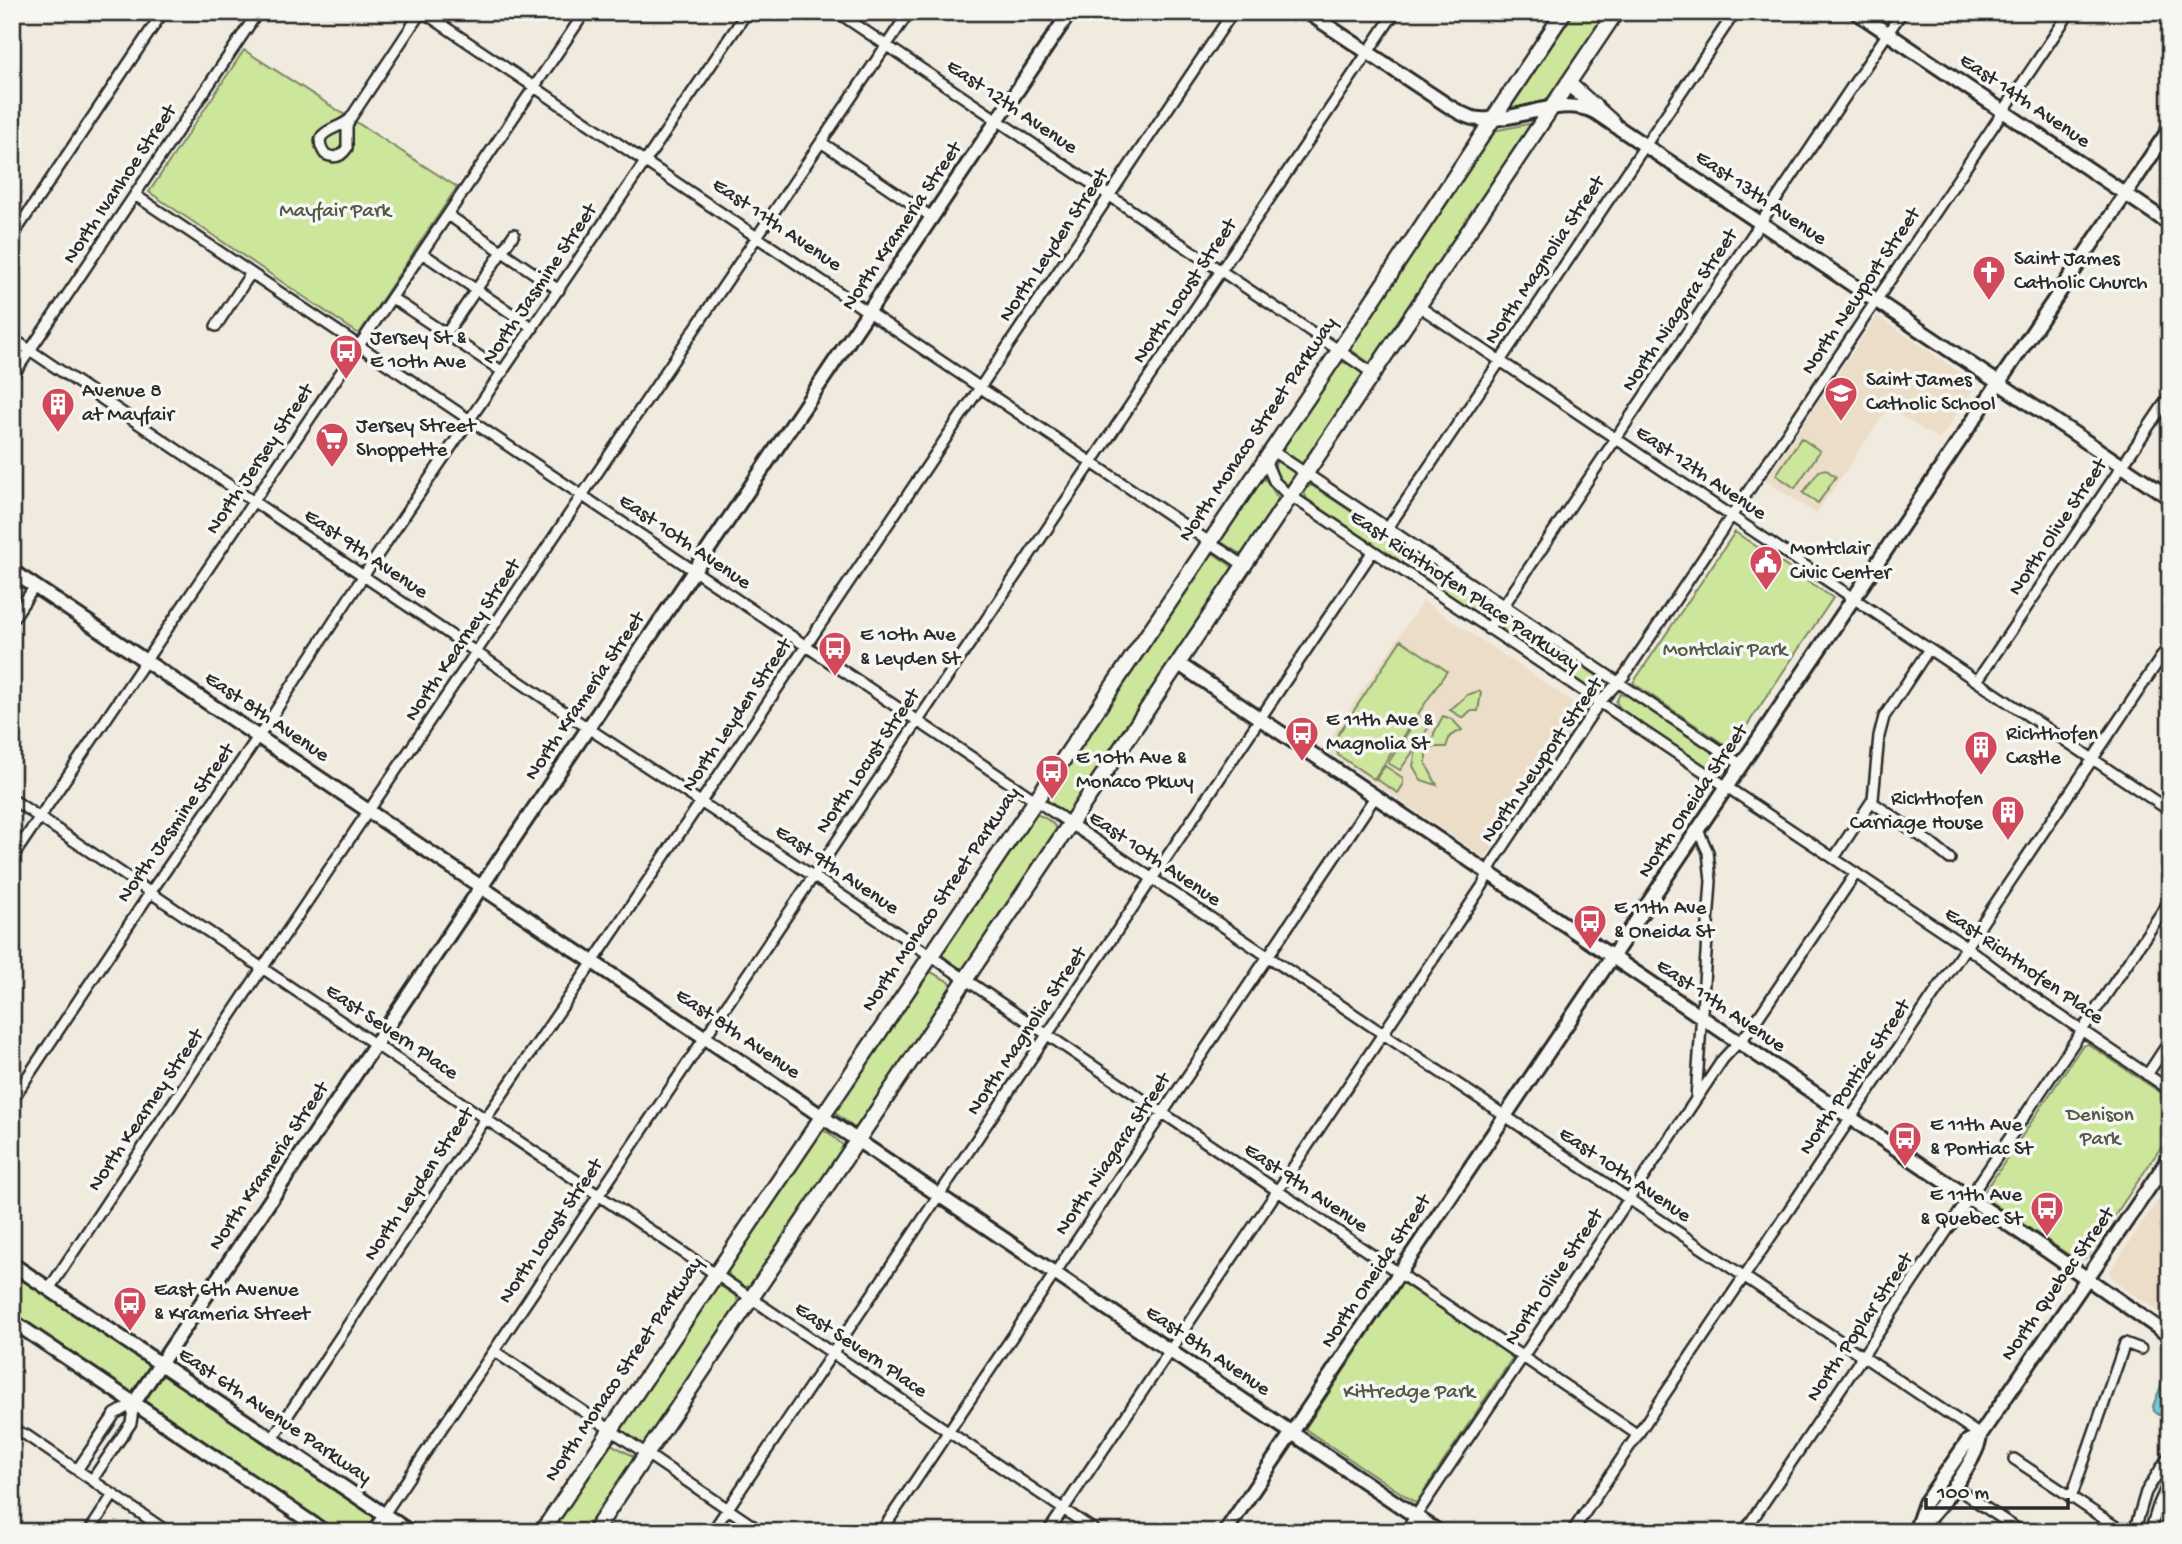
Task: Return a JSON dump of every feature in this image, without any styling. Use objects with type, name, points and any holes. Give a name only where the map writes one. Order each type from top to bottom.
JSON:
[{"type":"main road","name":"North Monaco Street Parkway","points":[[542,1532],[1339,351],[1564,12]]},
{"type":"main road","points":[[594,1532],[1616,12]]},
{"type":"main road","points":[[1568,83],[1613,123]]},
{"type":"street","points":[[14,231],[163,12]]},
{"type":"street","name":"North Ivanhoe Street","points":[[12,377],[258,12]]},
{"type":"street","points":[[349,119],[422,12]]},
{"type":"street","name":"East 11th Avenue","points":[[422,12],[1245,566]]},
{"type":"street","name":"North Jersey Street","points":[[12,858],[585,12]]},
{"type":"street","name":"North Jasmine Street","points":[[12,1100],[259,736],[364,575],[747,12]]},
{"type":"street","name":"East 12th Avenue","points":[[837,12],[1374,374]]},
{"type":"street","name":"North Kearney Street","points":[[49,1289],[263,967],[909,12]]},
{"type":"street","name":"North Krameria Street","points":[[92,1480],[131,1423],[134,1403],[1070,12]]},
{"type":"street","name":"North Leyden Street","points":[[272,1439],[1233,12]]},
{"type":"street","name":"East 13th Avenue","points":[[1307,12],[1368,54],[1472,118],[1492,119],[1551,108],[1585,107],[1646,145],[2170,498]]},
{"type":"street","name":"North Locust Street","points":[[372,1532],[1395,12]]},
{"type":"street","name":"North Magnolia Street","points":[[1387,529],[1735,12]]},
{"type":"street","name":"East 14th Avenue","points":[[1856,12],[2170,223]]},
{"type":"street","name":"North Niagara Street","points":[[1488,629],[1902,12]]},
{"type":"street","name":"North Newport Street","points":[[1048,1532],[1483,885],[1492,864],[1599,704],[1619,682],[1732,516],[2070,12]]},
{"type":"street","name":"North Oneida Street","points":[[1225,1532],[2170,128]]},
{"type":"street","points":[[821,142],[933,218]]},
{"type":"street","name":"East 10th Avenue","points":[[135,195],[1980,1435]]},
{"type":"street","points":[[448,215],[559,290]]},
{"type":"street","points":[[446,334],[514,234]]},
{"type":"street","points":[[422,253],[533,328]]},
{"type":"street","points":[[216,326],[251,273]]},
{"type":"street","points":[[392,298],[503,372]]},
{"type":"street","name":"East 12th Avenue","points":[[1420,307],[2170,811]]},
{"type":"street","name":"East 9th Avenue","points":[[12,338],[1638,1435]]},
{"type":"street","name":"North Olive Street","points":[[1977,681],[2170,395]]},
{"type":"street","name":"East Richthofen Place Parkway","points":[[1268,455],[1306,475],[1742,765]]},
{"type":"street","name":"East Richthofen Place Parkway","points":[[1268,455],[1274,481],[1292,497],[1711,779],[1727,787]]},
{"type":"street","name":"North Magnolia Street","points":[[712,1532],[1373,551]]},
{"type":"street","name":"East 8th Avenue","points":[[12,571],[1439,1532]]},
{"type":"street","points":[[12,620],[35,586]]},
{"type":"street","name":"North Pontiac Street","points":[[1572,1532],[2170,644]]},
{"type":"street","points":[[1727,787],[1834,858],[1872,802],[1882,723],[1892,702],[1929,649]]},
{"type":"street","name":"East 11th Avenue","points":[[1179,664],[2170,1336]]},
{"type":"street","name":"North Niagara Street","points":[[881,1532],[1375,797]]},
{"type":"street","name":"East Severn Place","points":[[12,799],[1097,1532]]},
{"type":"street","points":[[1872,802],[1950,859]]},
{"type":"street","points":[[1696,1100],[1711,870],[1707,848],[1698,830]]},
{"type":"street","name":"East Richthofen Place","points":[[1834,858],[2170,1090]]},
{"type":"street","name":"North Olive Street","points":[[1405,1532],[1723,1059],[1749,1031],[1856,873]]},
{"type":"street","name":"North Poplar Street","points":[[1744,1532],[2170,900]]},
{"type":"street","points":[[2147,1075],[2170,1040]]},
{"type":"street","name":"North Quebec Street","points":[[1915,1531],[1931,1517],[1953,1486],[1978,1449],[1980,1435],[2170,1157]]},
{"type":"street","name":"East 6th Avenue Parkway","points":[[12,1264],[410,1532]]},
{"type":"street","points":[[12,1321],[325,1532]]},
{"type":"street","points":[[2071,1498],[2125,1342],[2141,1349]]},
{"type":"street","points":[[494,1351],[762,1532]]},
{"type":"street","name":"North Krameria Street","points":[[77,1470],[115,1414],[134,1403]]},
{"type":"street","points":[[12,1430],[26,1436],[168,1532]]},
{"type":"street","name":"North Quebec Street","points":[[1915,1531],[1925,1503],[1968,1441],[1980,1435]]},
{"type":"street","points":[[2134,1532],[2146,1492],[2170,1454]]},
{"type":"street","points":[[2014,1459],[2124,1532]]},
{"type":"street","points":[[2150,1532],[2170,1479]]},
{"type":"street","points":[[1953,1486],[2022,1532]]},
{"type":"street","points":[[89,1532],[113,1495]]},
{"type":"shaded area","name":"Saint James Catholic School","points":[[1877,316],[1977,384],[1939,440],[1889,407],[1816,514],[1765,480]]},
{"type":"shaded area","points":[[1423,601],[1585,710],[1485,858],[1323,748]]},
{"type":"shaded area","points":[[2170,1182],[2170,1319],[2112,1280],[2110,1271]]},
{"type":"green space","points":[[1574,12],[1611,12],[1550,103],[1512,110],[1511,107]]},
{"type":"green space","name":"Mayfair Park","points":[[244,50],[457,187],[359,334],[149,192]]},
{"type":"green space","points":[[1528,124],[1532,130],[1371,364],[1350,349],[1352,340],[1490,137],[1498,130]]},
{"type":"green space","points":[[1341,362],[1349,364],[1364,375],[1307,462],[1301,463],[1281,449],[1334,368]]},
{"type":"green space","points":[[1801,438],[1820,451],[1795,488],[1776,475]]},
{"type":"green space","points":[[1279,460],[1297,474],[1291,486],[1284,483],[1277,474],[1275,464]]},
{"type":"green space","points":[[1825,469],[1836,477],[1818,503],[1803,493],[1819,471]]},
{"type":"green space","points":[[1260,478],[1266,480],[1280,501],[1243,556],[1220,541],[1220,538]]},
{"type":"green space","points":[[1311,485],[1488,602],[1491,607],[1489,614],[1479,615],[1307,499],[1303,491]]},
{"type":"green space","name":"Montclair Park","points":[[1735,532],[1833,598],[1731,749],[1633,683]]},
{"type":"green space","points":[[1214,554],[1234,571],[1069,814],[1063,812],[1045,798],[1209,555]]},
{"type":"green space","points":[[1504,619],[1513,619],[1597,676],[1602,681],[1601,687],[1595,691],[1590,690],[1505,633],[1500,625]]},
{"type":"green space","points":[[1401,640],[1447,671],[1374,779],[1338,755],[1335,739]]},
{"type":"green space","points":[[1479,691],[1478,711],[1470,711],[1463,718],[1450,710],[1467,695]]},
{"type":"green space","points":[[1620,694],[1628,696],[1723,760],[1727,770],[1716,776],[1621,710],[1616,702]]},
{"type":"green space","points":[[1419,716],[1431,724],[1416,746],[1404,738]]},
{"type":"green space","points":[[1443,716],[1452,719],[1462,730],[1450,736],[1446,747],[1432,747],[1434,733]]},
{"type":"green space","points":[[1403,741],[1415,749],[1400,770],[1388,763]]},
{"type":"green space","points":[[1426,742],[1426,764],[1437,785],[1421,780],[1413,766],[1416,750]]},
{"type":"green space","points":[[1385,766],[1403,778],[1403,785],[1398,793],[1376,779]]},
{"type":"green space","points":[[1034,814],[1049,820],[1058,832],[966,969],[958,968],[941,954]]},
{"type":"green space","points":[[931,972],[951,983],[952,987],[859,1127],[853,1127],[833,1111],[927,974]]},
{"type":"green space","name":"Denison Park","points":[[2088,1044],[2170,1099],[2170,1134],[2088,1255],[2075,1259],[1986,1199],[1984,1193],[2082,1046]]},
{"type":"green space","points":[[822,1130],[843,1145],[841,1153],[751,1286],[745,1287],[730,1276],[727,1270]]},
{"type":"green space","points":[[12,1273],[148,1365],[148,1371],[134,1392],[127,1393],[12,1316]]},
{"type":"green space","name":"Kittredge Park","points":[[1402,1283],[1513,1357],[1416,1503],[1305,1429]]},
{"type":"green space","points":[[716,1287],[722,1287],[737,1297],[738,1307],[645,1444],[640,1444],[623,1433],[621,1426]]},
{"type":"green space","points":[[163,1375],[167,1375],[399,1532],[334,1532],[148,1406],[147,1396]]},
{"type":"green space","points":[[611,1444],[633,1456],[635,1462],[588,1532],[549,1532]]},
{"type":"water","points":[[2170,1369],[2170,1409],[2165,1415],[2159,1415],[2153,1406]]},
{"type":"place","name":"Saint James Catholic Church","points":[[1989,302]]},
{"type":"place","name":"Jersey St & E 10th Ave","points":[[346,381]]},
{"type":"place","name":"Saint James Catholic School","points":[[1841,423]]},
{"type":"place","name":"Avenue 8 at Mayfair","points":[[58,434]]},
{"type":"place","name":"Jersey Street Shoppette","points":[[332,469]]},
{"type":"place","name":"Montclair Civic Center","points":[[1766,592]]},
{"type":"place","name":"E 10th Ave & Leyden St","points":[[835,678]]},
{"type":"place","name":"E 11th Ave & Magnolia St","points":[[1302,763]]},
{"type":"place","name":"Richthofen Castle","points":[[1981,777]]},
{"type":"place","name":"E 10th Ave & Monaco Pkwy","points":[[1052,801]]},
{"type":"place","name":"Richthofen Carriage House","points":[[2008,842]]},
{"type":"place","name":"E 11th Ave & Oneida St","points":[[1590,951]]},
{"type":"place","name":"E 11th Ave & Pontiac St","points":[[1905,1168]]},
{"type":"place","name":"E 11th Ave & Quebec St","points":[[2047,1238]]},
{"type":"place","name":"East 6th Avenue & Krameria Street","points":[[130,1333]]}]
